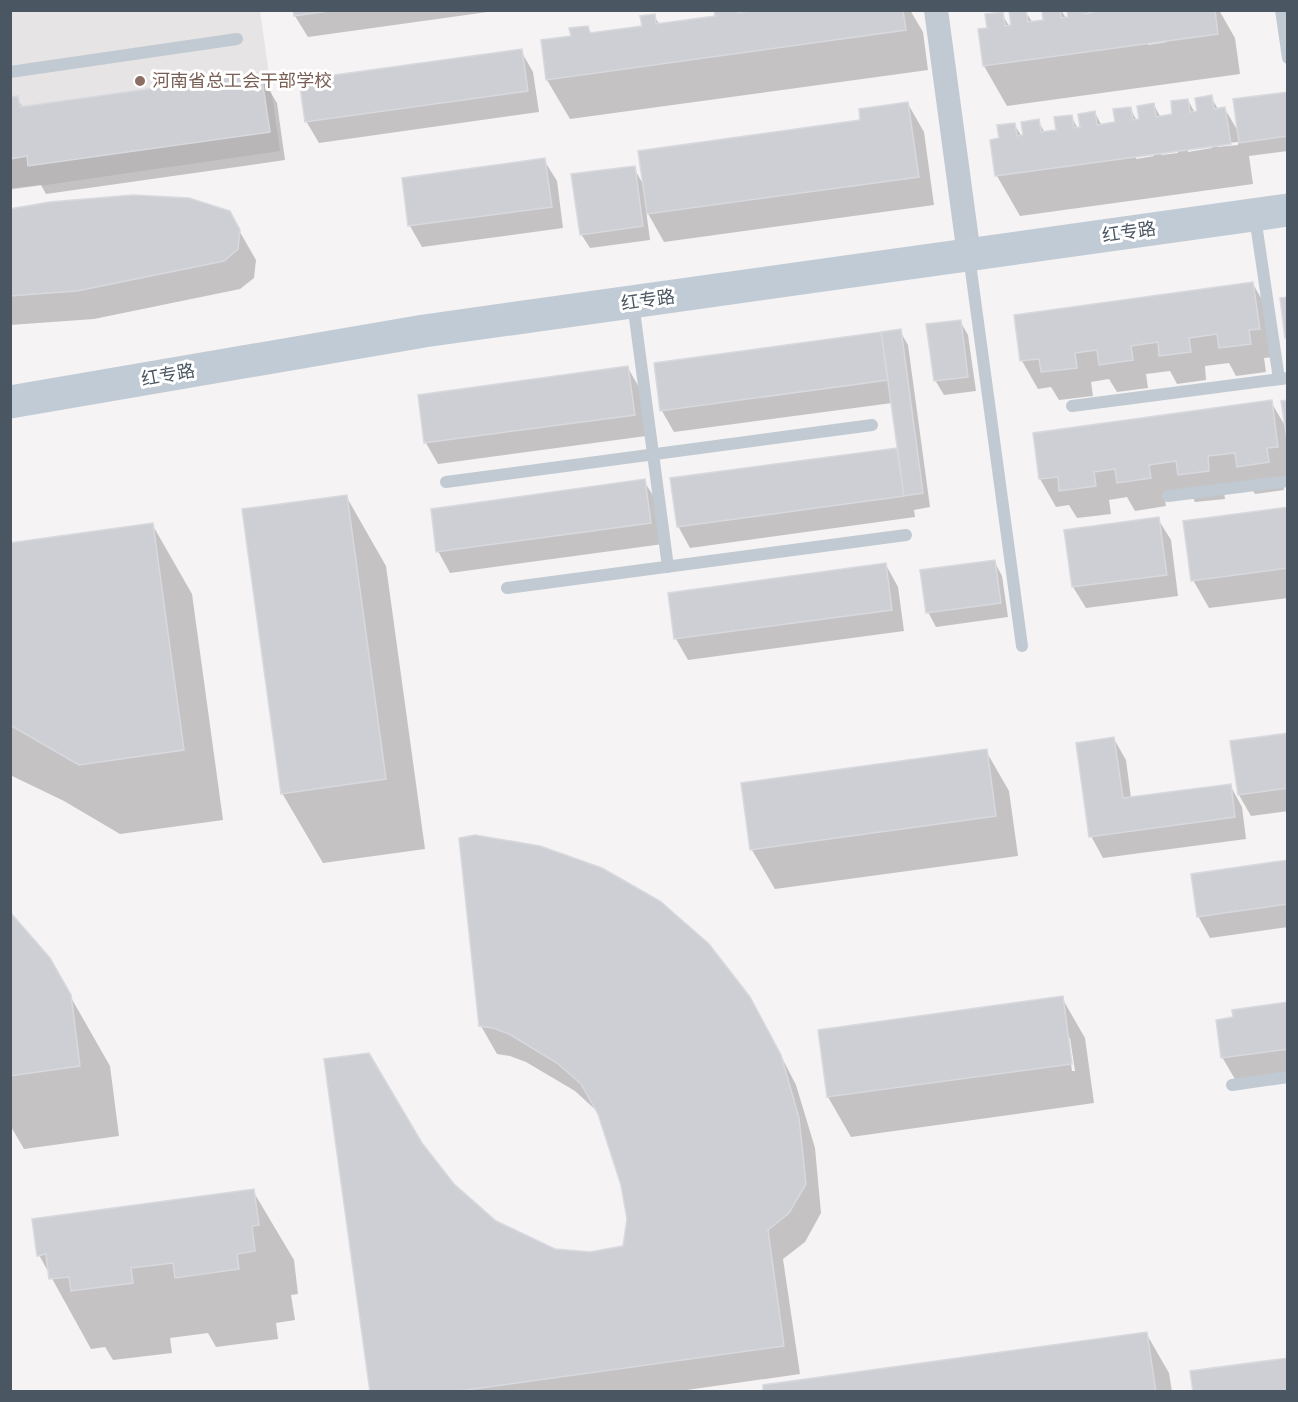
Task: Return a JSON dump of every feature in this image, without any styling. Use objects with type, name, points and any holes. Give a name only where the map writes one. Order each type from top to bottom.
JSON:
[{"type":"street","points":[[936,10],[969,255]]},
{"type":"street","name":"红专路","points":[[10,402],[424,331],[1287,210]]},
{"type":"lane","points":[[1281,10],[1287,58]]},
{"type":"lane","points":[[10,72],[237,39]]},
{"type":"lane","points":[[1072,406],[1283,378],[1255,215]]},
{"type":"lane","points":[[969,255],[1022,646]]},
{"type":"lane","points":[[633,302],[668,567]]},
{"type":"lane","points":[[446,482],[872,425]]},
{"type":"lane","points":[[1168,496],[1287,480]]},
{"type":"lane","points":[[507,588],[906,535]]},
{"type":"lane","points":[[1232,1085],[1287,1077]]},
{"type":"shaded area","name":"河南省总工会干部学校","points":[[10,11],[260,11],[280,151],[11,190]]},
{"type":"building","points":[[293,10],[337,10],[294,16]]},
{"type":"building","points":[[714,10],[738,10],[738,13],[756,10],[903,10],[906,30],[546,80],[541,40],[571,36],[569,28],[588,26],[590,33],[642,26],[640,16],[655,14],[656,24],[715,16]]},
{"type":"building","points":[[1026,10],[1028,22],[1043,20],[1042,10],[1060,10],[1061,18],[1068,17],[1067,10],[1084,10],[1085,14],[1102,10],[1215,10],[1218,34],[983,66],[978,29],[987,28],[985,14],[1003,12],[1005,26],[1011,25],[1009,11]]},
{"type":"building","points":[[522,49],[528,91],[305,122],[299,80]]},
{"type":"building","points":[[261,73],[270,132],[28,166],[27,156],[10,159],[10,97],[18,96],[20,107]]},
{"type":"building","points":[[1288,92],[1288,136],[1239,143],[1233,99]]},
{"type":"building","points":[[1212,95],[1214,109],[1225,107],[1231,144],[995,176],[990,140],[999,138],[997,125],[1015,123],[1017,136],[1023,135],[1021,122],[1039,119],[1041,132],[1056,130],[1054,117],[1072,115],[1074,128],[1080,127],[1078,114],[1095,111],[1097,125],[1115,122],[1113,109],[1131,107],[1133,120],[1139,119],[1137,106],[1154,103],[1156,117],[1172,114],[1171,101],[1188,99],[1190,112],[1197,111],[1195,98]]},
{"type":"building","points":[[908,102],[919,177],[647,214],[638,151],[860,120],[859,109]]},
{"type":"building","points":[[545,158],[552,207],[408,226],[402,178]]},
{"type":"building","points":[[635,166],[643,226],[580,235],[571,174]]},
{"type":"building","points":[[133,195],[189,198],[230,211],[240,230],[238,249],[224,261],[77,291],[10,296],[10,209],[50,202]]},
{"type":"building","points":[[1253,282],[1260,329],[1249,330],[1251,344],[1219,348],[1217,334],[1189,338],[1191,352],[1159,356],[1158,342],[1131,346],[1133,360],[1099,365],[1097,350],[1075,353],[1077,368],[1041,372],[1039,359],[1020,361],[1014,315]]},
{"type":"building","points":[[1288,297],[1288,338],[1285,338],[1280,298]]},
{"type":"building","points":[[961,320],[968,377],[934,381],[926,324]]},
{"type":"building","points":[[901,329],[923,493],[904,496],[881,332]]},
{"type":"building","points":[[881,332],[888,380],[660,411],[654,363]]},
{"type":"building","points":[[628,366],[635,415],[424,443],[418,395]]},
{"type":"building","points":[[1272,400],[1278,447],[1267,448],[1269,462],[1237,467],[1235,453],[1208,456],[1209,471],[1178,475],[1176,461],[1149,465],[1151,478],[1117,483],[1115,469],[1094,472],[1096,486],[1059,491],[1058,477],[1039,479],[1033,433]]},
{"type":"building","points":[[1288,400],[1288,446],[1281,401]]},
{"type":"building","points":[[897,448],[904,496],[677,527],[670,478]]},
{"type":"building","points":[[645,479],[651,523],[436,552],[431,509]]},
{"type":"building","points":[[347,495],[386,779],[281,794],[242,509]]},
{"type":"building","points":[[1288,507],[1288,568],[1191,581],[1183,521]]},
{"type":"building","points":[[1159,517],[1167,575],[1072,587],[1064,530]]},
{"type":"building","points":[[153,523],[184,750],[79,765],[10,725],[10,543]]},
{"type":"building","points":[[995,560],[1001,603],[926,613],[920,570]]},
{"type":"building","points":[[886,563],[892,610],[674,639],[668,593]]},
{"type":"building","points":[[1288,733],[1288,788],[1238,795],[1230,741]]},
{"type":"building","points":[[1114,737],[1123,798],[1231,784],[1235,817],[1089,837],[1076,743]]},
{"type":"building","points":[[987,749],[996,816],[750,850],[741,783]]},
{"type":"building","points":[[475,835],[540,846],[602,868],[660,901],[709,944],[750,997],[781,1055],[799,1118],[806,1184],[789,1213],[768,1230],[784,1346],[452,1392],[370,1392],[324,1059],[369,1053],[422,1143],[454,1184],[496,1221],[555,1249],[590,1252],[623,1246],[627,1219],[621,1185],[598,1114],[581,1084],[557,1063],[509,1034],[479,1026],[459,838]]},
{"type":"building","points":[[1288,860],[1288,904],[1197,917],[1191,874]]},
{"type":"building","points":[[10,912],[50,958],[71,995],[80,1066],[10,1076]]},
{"type":"building","points":[[1063,996],[1072,1064],[827,1097],[818,1030]]},
{"type":"building","points":[[1288,1002],[1288,1049],[1221,1058],[1216,1020],[1233,1017],[1232,1010]]},
{"type":"building","points":[[254,1189],[259,1225],[252,1226],[255,1251],[237,1254],[239,1269],[175,1278],[173,1263],[131,1268],[133,1283],[71,1291],[69,1277],[49,1279],[46,1254],[37,1256],[32,1219]]},
{"type":"building","points":[[1147,1332],[1156,1392],[763,1392],[763,1385]]},
{"type":"building","points":[[1288,1358],[1288,1392],[1193,1392],[1190,1371]]},
{"type":"place","name":"河南省总工会干部学校","points":[[140,81]]}]
